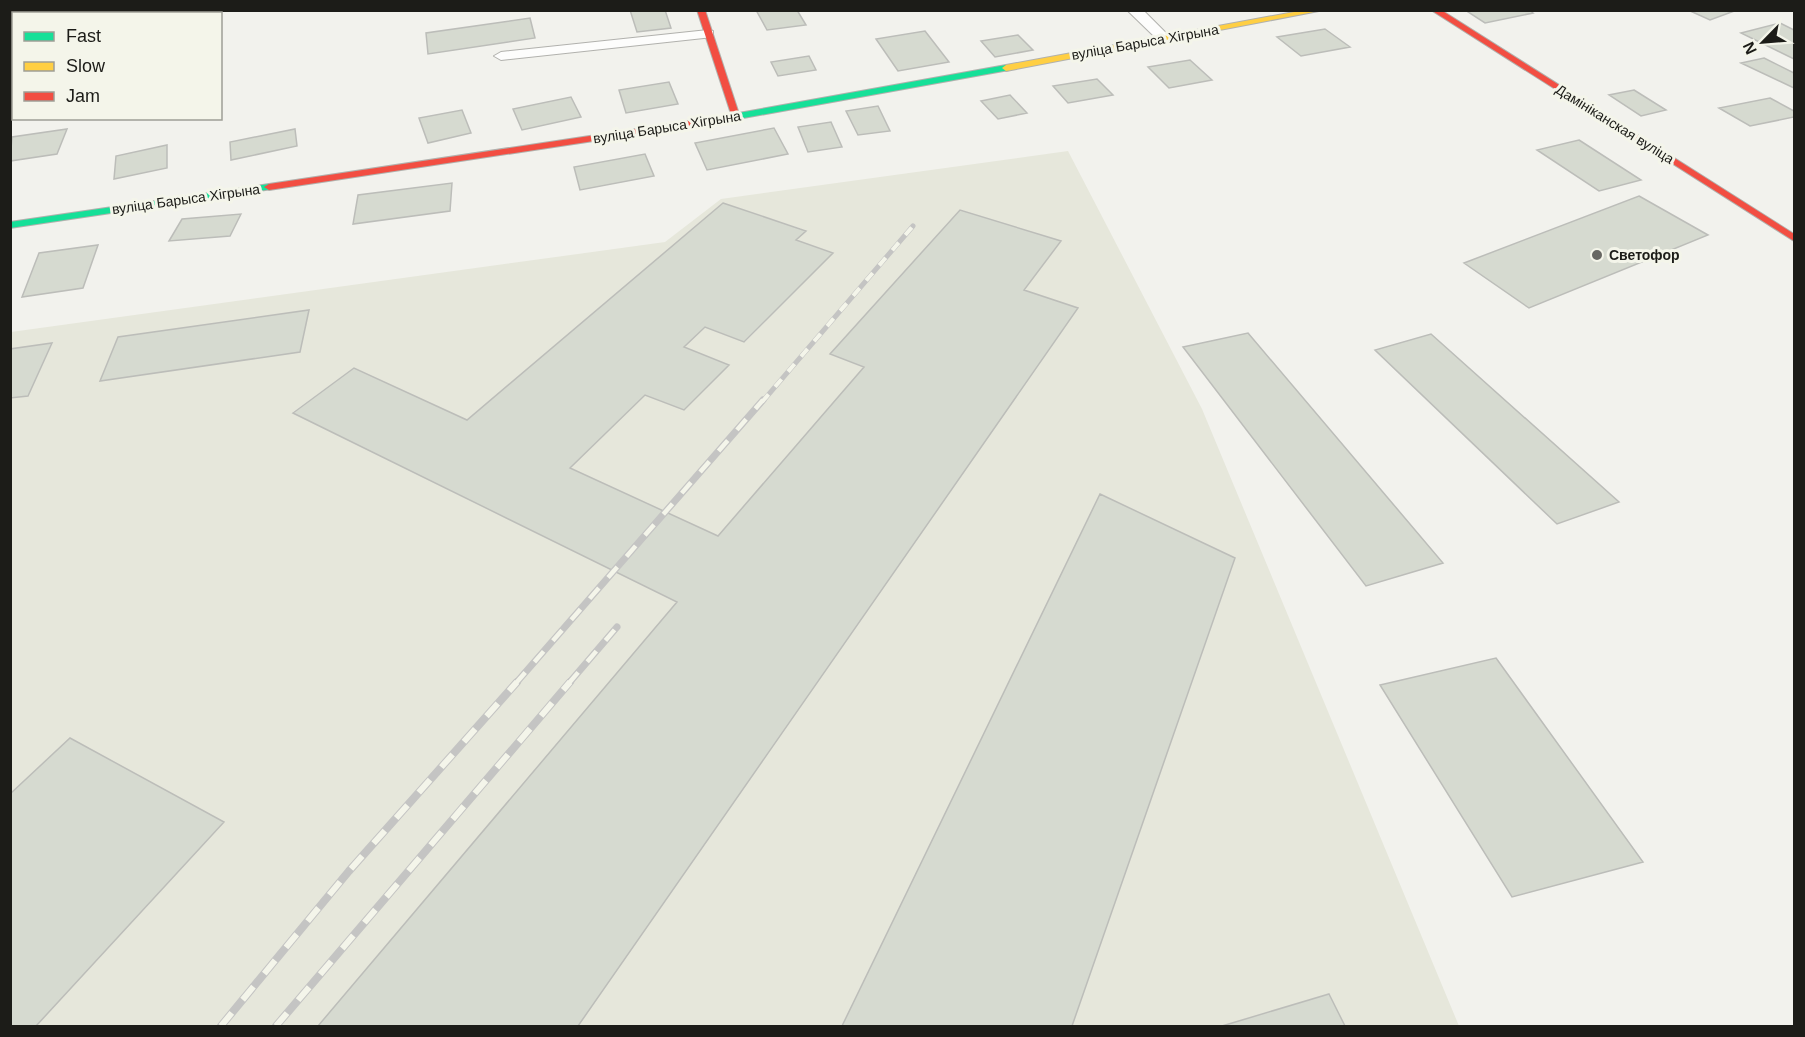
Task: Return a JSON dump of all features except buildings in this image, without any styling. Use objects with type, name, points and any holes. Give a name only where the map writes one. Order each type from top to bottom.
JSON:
[{"type":"street","points":[[701,10],[736,117]]},
{"type":"street","name":"вуліца Барыса Хігрына","points":[[10,225],[736,117],[1320,10]]},
{"type":"street","name":"Дамініканская вуліца","points":[[1435,10],[1794,238]]},
{"type":"lane","points":[[1134,10],[1165,39]]},
{"type":"lane","points":[[501,56],[708,34]]},
{"type":"shaded area","points":[[1068,151],[1202,409],[1459,1026],[1345,1026],[1328,994],[1222,1026],[1072,1026],[1235,558],[1100,494],[842,1026],[578,1026],[1077,308],[1024,290],[1060,241],[831,354],[864,367],[718,536],[570,468],[645,395],[684,410],[729,365],[684,347],[705,327],[745,342],[833,253],[796,240],[805,230],[723,203],[467,420],[354,368],[293,412],[677,602],[318,1026],[36,1026],[224,822],[11,794],[11,398],[28,396],[52,344],[11,349],[11,332],[665,242],[721,199]],"holes":[[[308,310],[300,352],[101,380],[118,337]]]},
{"type":"railway","points":[[762,402],[913,226]]},
{"type":"railway","points":[[516,683],[763,400]]},
{"type":"railway","points":[[569,683],[617,627]]},
{"type":"railway","points":[[221,1026],[349,871],[517,682]]},
{"type":"railway","points":[[276,1026],[570,682]]},
{"type":"traffic: fast","points":[[716,120],[1006,68]]},
{"type":"traffic: fast","points":[[10,225],[269,187]]},
{"type":"traffic: slow","points":[[1006,68],[1320,10]]},
{"type":"traffic: jam","points":[[701,10],[736,117]]},
{"type":"traffic: jam","points":[[1435,10],[1794,238]]},
{"type":"traffic: jam","points":[[269,187],[716,120]]},
{"type":"place","name":"Светофор","points":[[1597,255]]}]
